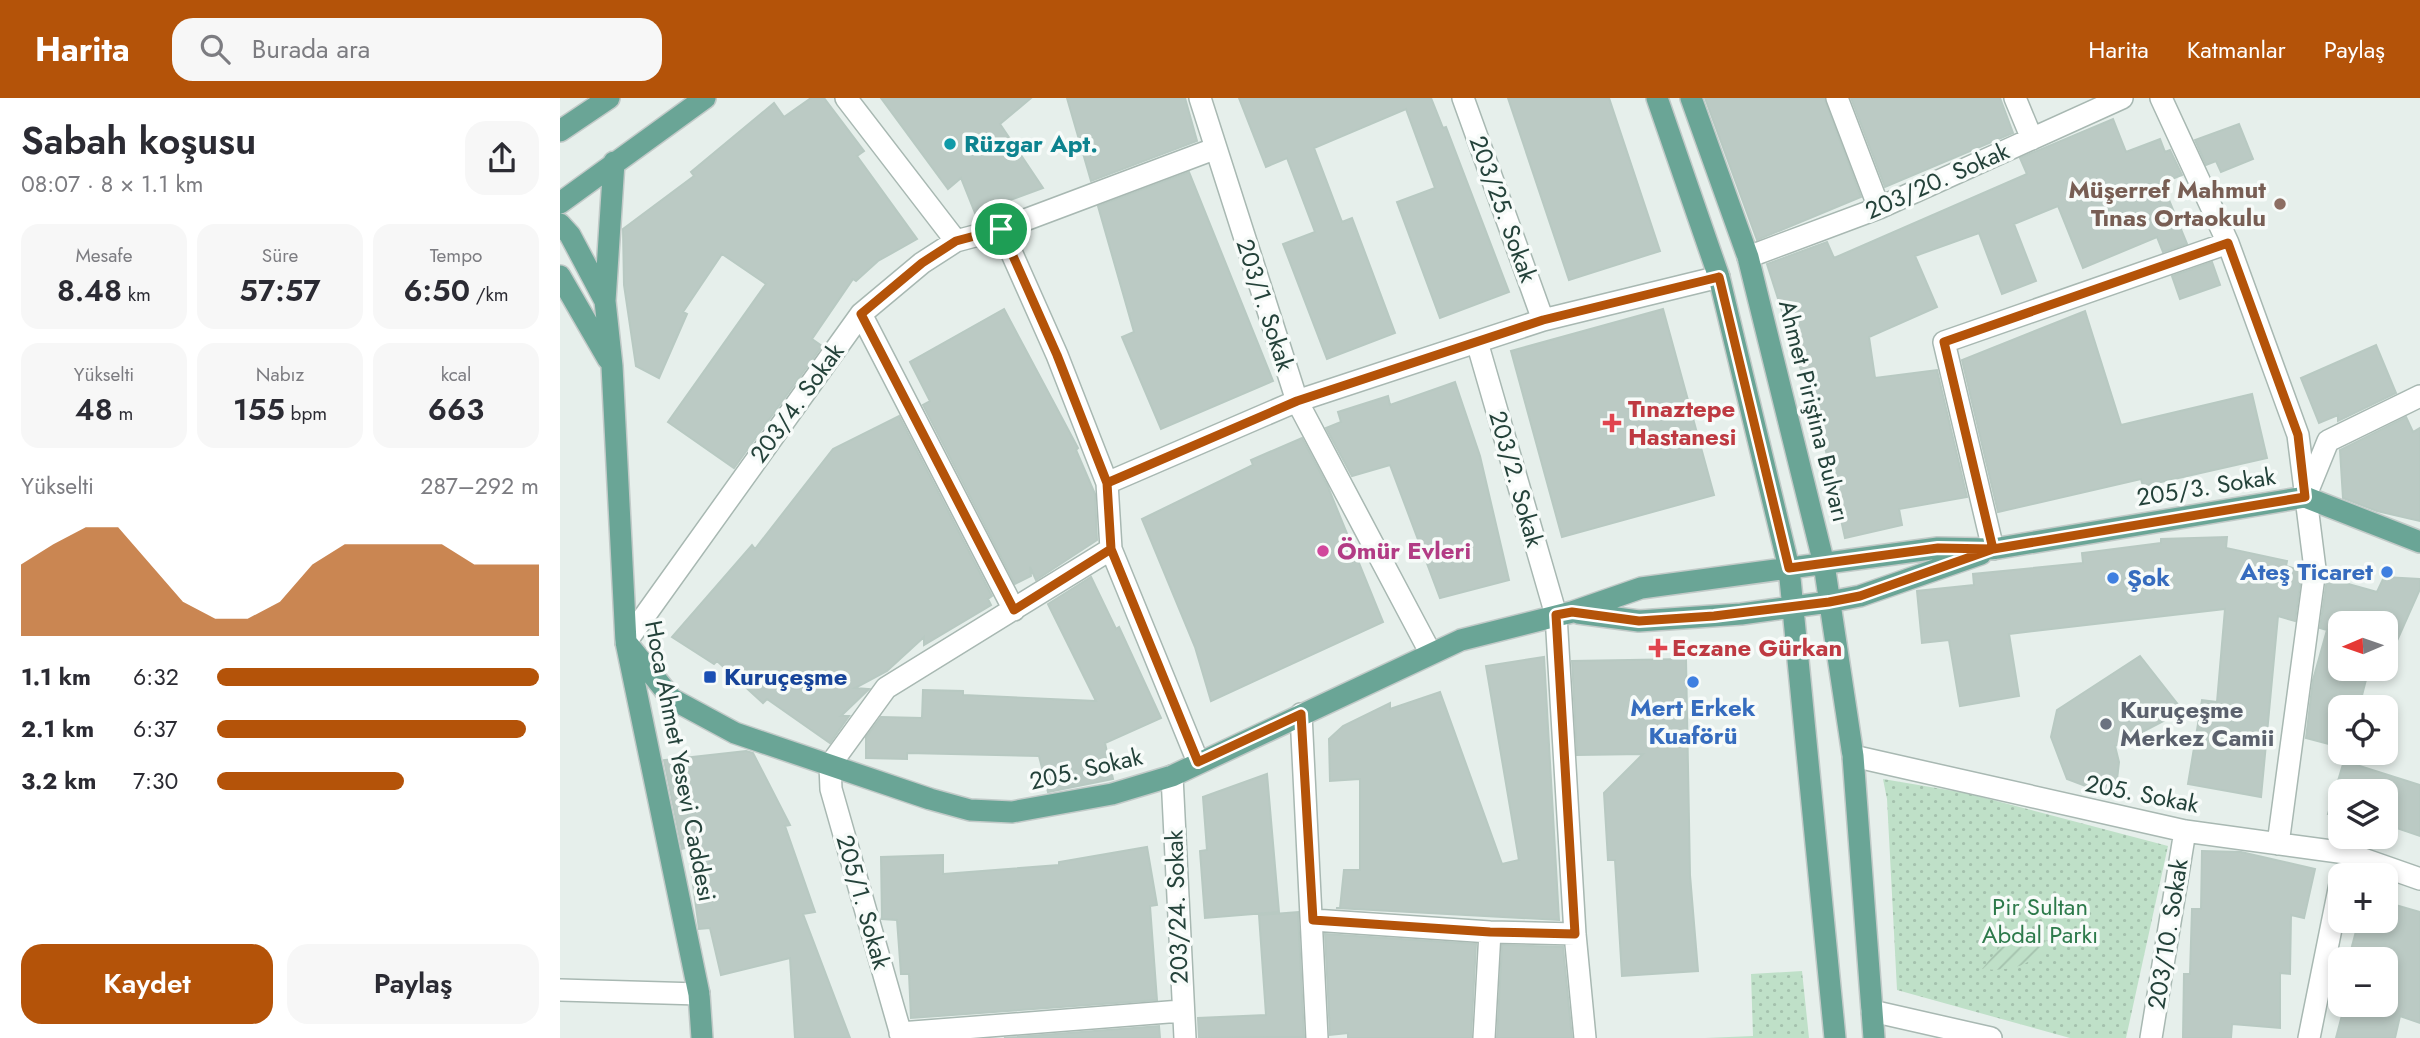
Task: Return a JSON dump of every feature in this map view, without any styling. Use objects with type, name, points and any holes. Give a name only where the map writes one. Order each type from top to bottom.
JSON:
[{"type":"main road","points":[[560,131],[610,98]]},
{"type":"main road","points":[[560,203],[705,98]]},
{"type":"main road","name":"Ahmet Piriştina Bulvarı","points":[[1657,98],[1719,277],[1807,566],[1812,605],[1853,756],[1874,1038]]},
{"type":"main road","name":"Ahmet Piriştina Bulvarı","points":[[1690,98],[1748,257],[1807,566],[1812,605],[1835,1038]]},
{"type":"main road","points":[[605,301],[614,162]]},
{"type":"main road","points":[[560,224],[570,235],[605,301]]},
{"type":"main road","points":[[560,276],[612,366]]},
{"type":"main road","name":"Hoca Ahmet Yesevi Caddesi","points":[[605,301],[612,366],[626,642],[699,994],[702,1038]]},
{"type":"main road","points":[[560,308],[584,321]]},
{"type":"main road","name":"205/3. Sokak","points":[[1812,605],[1872,592],[1993,549],[2305,497],[2420,542]]},
{"type":"main road","name":"205/3. Sokak","points":[[1807,566],[1938,548],[1993,549]]},
{"type":"main road","name":"205. Sokak","points":[[626,642],[672,699],[695,714],[769,746],[971,810],[1012,812],[1112,794],[1172,776],[1430,652],[1492,630],[1564,614],[1641,588],[1807,566]]},
{"type":"main road","name":"205. Sokak","points":[[1564,614],[1639,621],[1812,605]]},
{"type":"street","points":[[846,98],[956,241]]},
{"type":"street","name":"203/1. Sokak","points":[[1200,98],[1214,149],[1297,401],[1430,652]]},
{"type":"street","name":"203/25. Sokak","points":[[1463,98],[1543,320]]},
{"type":"street","points":[[1836,98],[1878,208]]},
{"type":"street","points":[[2015,98],[2032,139]]},
{"type":"street","name":"203/20. Sokak","points":[[1748,257],[1878,208],[2122,98]]},
{"type":"street","points":[[2161,98],[2228,243],[2298,435],[2315,569],[2278,844]]},
{"type":"street","name":"203/4. Sokak","points":[[626,642],[861,314],[922,263],[956,241],[1001,229],[1214,149]]},
{"type":"street","points":[[1001,229],[1057,355],[1107,483],[1111,549],[1198,762]]},
{"type":"street","points":[[1993,549],[1944,342],[2228,243]]},
{"type":"street","points":[[1107,483],[1297,401],[1543,320],[1719,277]]},
{"type":"street","points":[[861,314],[1014,610]]},
{"type":"street","name":"203/2. Sokak","points":[[1477,342],[1564,614],[1575,934],[1585,1038]]},
{"type":"street","points":[[2305,497],[2328,441],[2420,396]]},
{"type":"street","points":[[830,765],[886,688],[1111,549]]},
{"type":"street","points":[[1301,714],[1317,1038]]},
{"type":"street","name":"205. Sokak","points":[[1853,756],[2185,831],[2346,853],[2420,879]]},
{"type":"street","name":"205/1. Sokak","points":[[830,765],[831,789],[901,1036]]},
{"type":"street","name":"203/24. Sokak","points":[[1172,776],[1181,1011],[1185,1038]]},
{"type":"street","name":"203/10. Sokak","points":[[2151,1038],[2185,831]]},
{"type":"street","points":[[2344,863],[2346,853]]},
{"type":"street","points":[[1313,920],[1490,932],[1575,934]]},
{"type":"street","points":[[1484,1038],[1490,932]]},
{"type":"street","points":[[2309,1038],[2330,933]]},
{"type":"street","points":[[560,990],[699,994]]},
{"type":"street","points":[[901,1036],[1181,1011]]},
{"type":"street","points":[[1872,1011],[1990,1038]]},
{"type":"green space","name":"Pir Sultan Abdal Parkı","points":[[1883,779],[1966,793],[2168,846],[2126,1038],[2070,1038],[1897,990],[1887,799]]},
{"type":"green space","points":[[2016,927],[2051,943],[2028,962],[2012,968],[1982,969]]},
{"type":"green space","points":[[1802,971],[1809,1038],[1705,1038],[1753,1036],[1751,974]]},
{"type":"building","points":[[811,98],[824,98],[864,151],[857,156],[917,239],[878,261],[856,281],[853,279],[812,339],[822,346],[734,468],[668,422],[766,284],[722,254],[683,312],[687,314],[659,378],[636,366],[624,285],[623,229],[694,176],[691,172],[774,103],[784,117]]},
{"type":"building","points":[[881,98],[1031,98],[1000,124],[1043,188],[975,213],[961,178],[948,189]]},
{"type":"building","points":[[1067,98],[1185,98],[1197,141],[1091,181]]},
{"type":"building","points":[[1239,98],[1431,98],[1443,128],[1446,127],[1509,292],[1440,318],[1397,202],[1435,188],[1406,109],[1314,148],[1342,222],[1352,218],[1395,333],[1327,359],[1283,244],[1315,232],[1287,158],[1266,167]]},
{"type":"building","points":[[1508,98],[1609,98],[1660,251],[1569,280]]},
{"type":"building","points":[[1705,98],[1824,98],[1861,197],[1757,240]]},
{"type":"building","points":[[1851,98],[2000,98],[2013,133],[1885,187]]},
{"type":"building","points":[[2113,119],[2126,152],[2160,139],[2165,152],[2170,150],[2182,175],[2162,183],[2187,244],[2163,252],[2157,237],[2083,268],[2058,206],[2014,224],[2036,281],[2002,294],[1979,233],[1915,256],[1937,307],[1869,337],[1875,378],[1937,370],[1967,497],[1899,509],[1902,525],[1845,538],[1824,442],[1767,264],[1827,242],[1834,258],[2027,174],[2020,158]]},
{"type":"building","points":[[2239,124],[2253,159],[2221,172],[2216,161],[2206,165],[2195,140]]},
{"type":"building","points":[[1189,172],[1273,381],[1161,429],[1122,337],[1134,332],[1098,206]]},
{"type":"building","points":[[2212,262],[2220,285],[2180,299],[2172,276]]},
{"type":"building","points":[[1004,309],[1078,448],[1076,450],[1095,494],[1097,540],[1036,580],[1030,567],[1031,576],[1015,584],[923,405],[930,401],[910,362]]},
{"type":"building","name":"Tınaztepe Hastanesi","points":[[1663,309],[1714,495],[1562,537],[1511,351]]},
{"type":"building","points":[[2085,311],[2121,425],[2252,394],[2267,458],[2143,486],[2141,479],[1998,512],[1962,360]]},
{"type":"building","points":[[2376,345],[2396,393],[2338,421],[2338,415],[2319,423],[2301,378]]},
{"type":"building","points":[[1455,382],[1480,456],[1509,580],[1440,598],[1390,465],[1352,476],[1326,428],[1341,422],[1338,412],[1388,396],[1390,405]]},
{"type":"building","points":[[899,416],[992,596],[988,599],[991,605],[924,645],[924,637],[887,671],[855,688],[869,689],[841,716],[849,716],[830,743],[767,699],[763,703],[717,661],[714,664],[672,637],[752,545],[755,549],[833,449]]},
{"type":"building","points":[[2406,417],[2413,432],[2420,428],[2420,521],[2377,511],[2343,498],[2340,450]]},
{"type":"building","points":[[1302,438],[1328,487],[1383,622],[1211,701],[1195,647],[1142,519],[1253,465],[1251,460]]},
{"type":"building","points":[[2227,537],[2226,548],[2287,561],[2286,566],[2302,571],[2295,621],[2278,616],[2261,797],[2188,784],[2202,700],[2217,702],[2225,609],[2009,634],[2019,696],[1960,706],[1949,640],[1922,643],[1917,591],[1974,585],[1973,574],[2083,563],[2082,553],[2161,543],[2161,539]]},
{"type":"building","points":[[1091,577],[1116,629],[1119,627],[1161,718],[1105,743],[1113,779],[1048,792],[1039,756],[907,753],[907,759],[866,758],[866,737],[881,717],[922,718],[923,690],[963,691],[963,695],[1096,701],[1048,604]]},
{"type":"building","points":[[2384,577],[2420,579],[2420,589],[2398,638],[2398,611],[2328,611],[2328,681],[2366,681],[2362,695],[2328,695],[2328,744],[2306,738],[2313,680],[2327,630],[2320,628],[2327,578],[2377,592]]},
{"type":"building","name":"Kuruçeşme Merkez Camii","points":[[2140,656],[2183,711],[2115,746],[2119,762],[2115,797],[2067,779],[2051,737],[2057,710]]},
{"type":"building","points":[[1544,657],[1559,920],[1336,908],[1340,908],[1344,870],[1360,870],[1360,779],[1330,781],[1329,739],[1343,726],[1390,703],[1390,709],[1440,692],[1502,864],[1519,860],[1486,666]]},
{"type":"building","points":[[1686,659],[1690,875],[1698,971],[1622,976],[1615,860],[1608,860],[1604,793],[1643,754],[1577,755],[1572,661]]},
{"type":"building","points":[[746,751],[753,753],[790,825],[785,826],[815,912],[803,914],[850,1038],[795,1038],[790,958],[721,975],[710,928],[699,929],[688,847],[682,849],[664,760]]},
{"type":"building","points":[[2343,765],[2357,765],[2420,785],[2420,836],[2398,828],[2398,779],[2339,779]]},
{"type":"building","points":[[1267,774],[1279,912],[1205,918],[1200,851],[1207,850],[1203,797]]},
{"type":"building","points":[[1147,847],[1157,905],[1150,906],[1157,1000],[911,1018],[909,974],[901,974],[897,920],[882,919],[881,857],[943,855],[943,874],[1059,865],[1059,862]]},
{"type":"building","points":[[2202,851],[2241,852],[2315,869],[2304,918],[2291,915],[2290,974],[2280,973],[2280,1028],[2232,1024],[2231,1038],[2183,1038],[2184,974],[2190,974],[2192,909],[2201,909]]},
{"type":"building","points":[[2398,906],[2420,912],[2420,1023],[2400,1016],[2395,1038],[2336,1038],[2342,1017],[2398,1017],[2398,947],[2352,947],[2356,933],[2398,933]]},
{"type":"building","points":[[1298,912],[1304,1037],[1199,1038],[1198,1018],[1266,1015],[1259,915]]},
{"type":"building","points":[[1325,934],[1476,944],[1471,1038],[1348,1038],[1348,1033],[1330,1035]]},
{"type":"building","points":[[1502,945],[1563,947],[1572,1038],[1497,1038]]},
{"type":"building","points":[[1159,1026],[1160,1038],[1004,1038]]},
{"type":"place","name":"Rüzgar Apt.","points":[[950,144]]},
{"type":"place","name":"Müşerref Mahmut Tınas Ortaokulu","points":[[2280,204]]},
{"type":"place","name":"Tınaztepe Hastanesi","points":[[1612,423]]},
{"type":"place","name":"Ömür Evleri","points":[[1323,551]]},
{"type":"place","name":"Ateş Ticaret","points":[[2387,572]]},
{"type":"place","name":"Şok","points":[[2113,578]]},
{"type":"place","name":"Eczane Gürkan","points":[[1658,648]]},
{"type":"place","name":"Kuruçeşme","points":[[710,677]]},
{"type":"place","name":"Mert Erkek Kuaförü","points":[[1693,682]]},
{"type":"place","name":"Kuruçeşme Merkez Camii","points":[[2106,724]]},
{"type":"route","points":[[1001,229],[956,241],[922,263],[861,314],[1014,610],[1111,549],[1107,483],[1297,401],[1543,320],[1719,277],[1789,568],[1938,548],[1993,549],[2305,497],[2298,435],[2228,243],[1944,342],[1993,549],[1860,596],[1829,602],[1741,614],[1639,621],[1572,612],[1556,615],[1575,934],[1490,932],[1313,920],[1301,714],[1198,762],[1111,549],[1107,483],[1057,355],[1001,229]]}]
